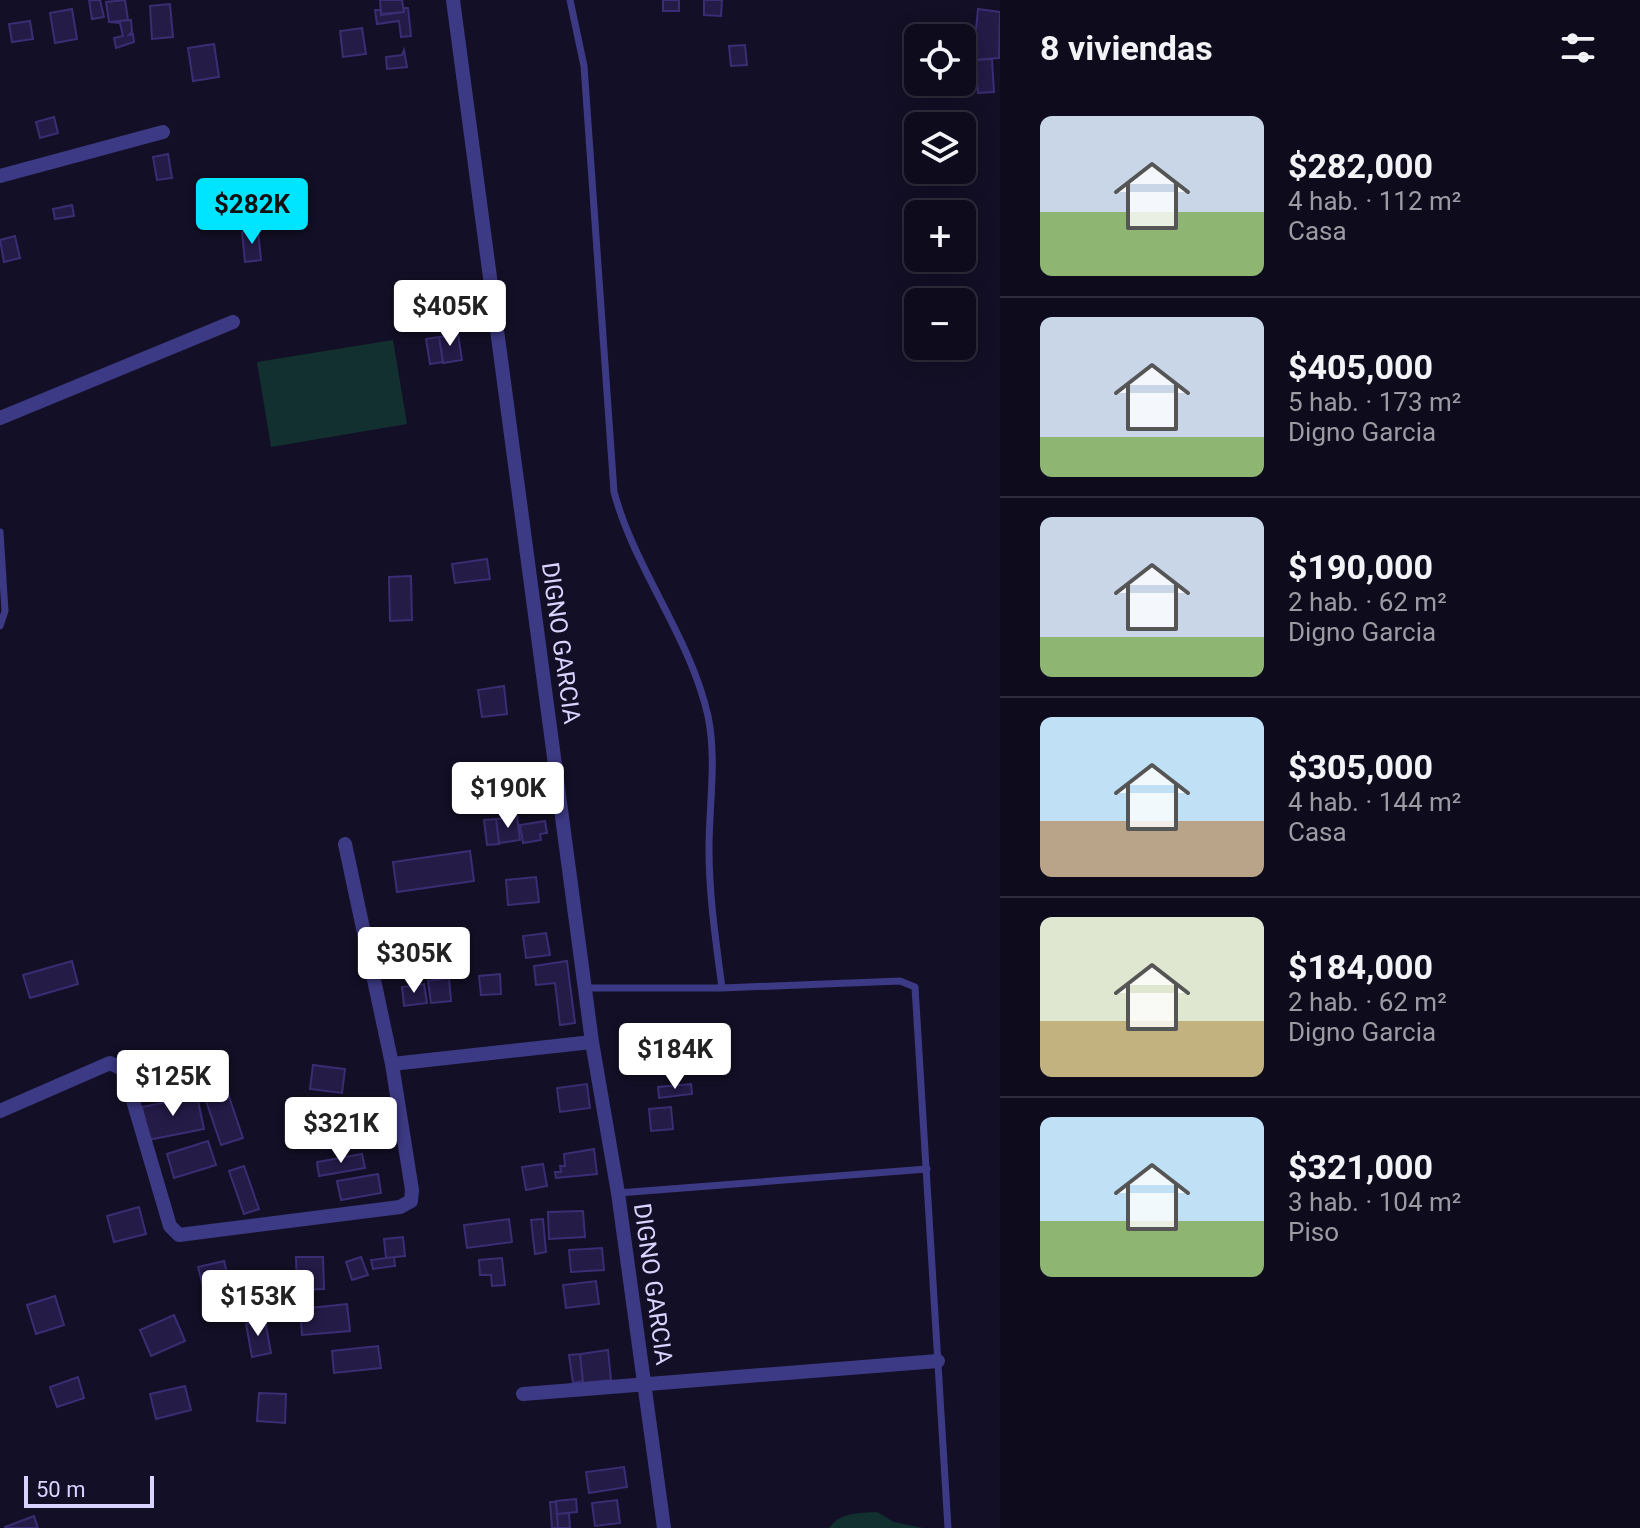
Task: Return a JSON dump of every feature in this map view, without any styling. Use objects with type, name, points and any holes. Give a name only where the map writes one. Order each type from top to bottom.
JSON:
[{"type":"street","name":"DIGNO GARCIA","points":[[453,0],[592,1042],[618,1193],[664,1528]]},
{"type":"street","points":[[0,176],[163,132]]},
{"type":"street","points":[[0,418],[233,322]]},
{"type":"street","points":[[0,1111],[110,1063],[118,1064],[124,1070],[170,1226],[179,1235],[400,1207],[411,1201],[412,1190],[392,1064],[345,844]]},
{"type":"street","points":[[392,1064],[592,1042]]},
{"type":"street","points":[[523,1394],[938,1361]]},
{"type":"lane","points":[[570,0],[584,66],[614,492],[624,526],[691,668],[708,718],[713,760],[710,881],[722,988]]},
{"type":"lane","points":[[0,532],[5,611],[0,626]]},
{"type":"lane","points":[[585,988],[722,988],[900,981],[912,984],[917,993],[948,1528]]},
{"type":"lane","points":[[618,1193],[927,1169]]},
{"type":"green space","points":[[393,340],[407,424],[271,447],[257,362]]},
{"type":"green space","points":[[877,1512],[894,1522],[923,1528],[829,1528],[844,1516]]},
{"type":"building","points":[[89,0],[100,0],[104,17],[92,19]]},
{"type":"building","points":[[125,0],[128,20],[109,22],[106,2]]},
{"type":"building","points":[[380,0],[402,0],[404,12],[381,14]]},
{"type":"building","points":[[663,0],[679,0],[679,11],[663,11]]},
{"type":"building","points":[[704,0],[722,0],[721,16],[704,15]]},
{"type":"building","points":[[170,4],[173,37],[152,39],[150,6]]},
{"type":"building","points":[[404,8],[408,8],[411,36],[401,37],[399,21],[377,24],[375,10],[381,10],[381,15],[404,12]]},
{"type":"building","points":[[72,9],[77,39],[55,43],[50,13]]},
{"type":"building","points":[[978,9],[1000,12],[999,58],[976,60]]},
{"type":"building","points":[[131,20],[132,32],[129,35],[133,34],[134,42],[116,48],[114,38],[123,36],[120,23],[109,22]]},
{"type":"building","points":[[30,21],[33,39],[12,42],[9,24]]},
{"type":"building","points":[[362,28],[366,54],[343,57],[340,31]]},
{"type":"building","points":[[214,44],[219,77],[193,81],[188,48]]},
{"type":"building","points":[[745,45],[747,65],[731,66],[729,46]]},
{"type":"building","points":[[404,50],[407,67],[387,69],[386,57],[402,55]]},
{"type":"building","points":[[992,59],[994,92],[978,93],[976,60]]},
{"type":"building","points":[[54,117],[58,133],[40,138],[36,122]]},
{"type":"building","points":[[168,154],[172,178],[157,180],[153,157]]},
{"type":"building","points":[[72,205],[74,216],[55,219],[53,209]]},
{"type":"building","points":[[258,230],[261,260],[245,262],[242,232]]},
{"type":"building","points":[[15,236],[20,258],[4,262],[0,240]]},
{"type":"building","points":[[458,334],[462,360],[443,363],[439,337]]},
{"type":"building","points":[[439,337],[443,362],[430,364],[426,339]]},
{"type":"building","points":[[487,559],[490,579],[455,583],[452,564]]},
{"type":"building","points":[[411,576],[412,620],[390,621],[389,577]]},
{"type":"building","points":[[504,686],[507,714],[482,717],[478,690]]},
{"type":"building","points":[[534,779],[537,800],[505,805],[503,783]]},
{"type":"building","points":[[503,783],[505,801],[494,802],[491,785]]},
{"type":"building","points":[[517,816],[520,840],[499,843],[496,819]]},
{"type":"building","points":[[496,819],[499,844],[487,845],[484,820]]},
{"type":"building","points":[[545,821],[547,833],[540,834],[541,840],[523,843],[520,825]]},
{"type":"building","points":[[470,851],[474,881],[397,892],[393,862]]},
{"type":"building","points":[[536,877],[539,902],[508,905],[506,880]]},
{"type":"building","points":[[546,933],[550,955],[526,958],[523,936]]},
{"type":"building","points":[[72,961],[78,984],[30,998],[23,975]]},
{"type":"building","points":[[567,961],[575,1023],[560,1025],[555,983],[536,985],[534,966]]},
{"type":"building","points":[[500,974],[501,994],[481,995],[479,976]]},
{"type":"building","points":[[449,978],[451,1001],[431,1003],[428,981]]},
{"type":"building","points":[[424,984],[427,1003],[404,1006],[402,987]]},
{"type":"building","points":[[313,1065],[345,1069],[342,1093],[310,1089]]},
{"type":"building","points":[[223,1079],[243,1138],[221,1145],[201,1086]]},
{"type":"building","points":[[587,1084],[590,1108],[560,1112],[557,1088]]},
{"type":"building","points":[[691,1084],[692,1094],[659,1098],[658,1087]]},
{"type":"building","points":[[197,1096],[204,1129],[148,1140],[142,1107]]},
{"type":"building","points":[[354,1106],[355,1123],[309,1127],[307,1111]]},
{"type":"building","points":[[671,1107],[673,1129],[651,1131],[649,1109]]},
{"type":"building","points":[[208,1141],[216,1165],[174,1178],[167,1154]]},
{"type":"building","points":[[594,1149],[597,1174],[556,1178],[555,1172],[561,1172],[560,1166],[565,1166],[564,1154]]},
{"type":"building","points":[[594,1149],[597,1174],[556,1178],[555,1172],[561,1172],[560,1166],[565,1166],[564,1154]]},
{"type":"building","points":[[362,1154],[365,1168],[319,1176],[317,1162]]},
{"type":"building","points":[[543,1164],[547,1186],[526,1190],[522,1167]]},
{"type":"building","points":[[244,1166],[259,1209],[244,1214],[229,1171]]},
{"type":"building","points":[[378,1174],[381,1193],[341,1200],[337,1181]]},
{"type":"building","points":[[139,1207],[146,1234],[114,1242],[107,1216]]},
{"type":"building","points":[[583,1211],[585,1237],[549,1239],[548,1212]]},
{"type":"building","points":[[509,1219],[512,1242],[467,1248],[464,1225]]},
{"type":"building","points":[[543,1219],[546,1252],[535,1254],[531,1220]]},
{"type":"building","points":[[403,1237],[405,1256],[386,1258],[384,1239]]},
{"type":"building","points":[[602,1248],[604,1270],[571,1272],[569,1250]]},
{"type":"building","points":[[296,1257],[323,1257],[324,1289],[297,1290]]},
{"type":"building","points":[[361,1257],[368,1275],[352,1280],[346,1262]]},
{"type":"building","points":[[394,1257],[395,1266],[373,1269],[371,1260]]},
{"type":"building","points":[[502,1258],[505,1285],[492,1286],[491,1275],[480,1275],[479,1260]]},
{"type":"building","points":[[224,1261],[234,1300],[208,1306],[198,1267]]},
{"type":"building","points":[[596,1281],[599,1304],[566,1308],[563,1285]]},
{"type":"building","points":[[55,1296],[64,1325],[36,1334],[27,1305]]},
{"type":"building","points":[[290,1299],[292,1312],[264,1316],[262,1303]]},
{"type":"building","points":[[256,1301],[263,1311],[248,1321],[242,1311]]},
{"type":"building","points":[[347,1304],[350,1331],[302,1335],[300,1309]]},
{"type":"building","points":[[174,1315],[185,1341],[151,1356],[140,1330]]},
{"type":"building","points":[[265,1320],[271,1353],[252,1357],[246,1324]]},
{"type":"building","points":[[378,1346],[381,1368],[334,1373],[332,1351]]},
{"type":"building","points":[[608,1350],[611,1380],[583,1383],[580,1354]]},
{"type":"building","points":[[580,1354],[583,1381],[573,1383],[569,1355]]},
{"type":"building","points":[[78,1377],[84,1398],[57,1407],[50,1387]]},
{"type":"building","points":[[185,1386],[191,1410],[156,1419],[150,1394]]},
{"type":"building","points":[[259,1393],[286,1394],[285,1423],[257,1421]]},
{"type":"building","points":[[624,1467],[627,1487],[589,1493],[586,1472]]},
{"type":"building","points":[[576,1499],[577,1512],[557,1514],[556,1501]]},
{"type":"building","points":[[617,1500],[620,1523],[595,1526],[592,1503]]},
{"type":"building","points":[[550,1502],[556,1502],[558,1528],[552,1528]]},
{"type":"building","points":[[569,1513],[570,1528],[558,1528],[557,1514]]},
{"type":"building","points":[[34,1516],[38,1528],[5,1527]]}]
